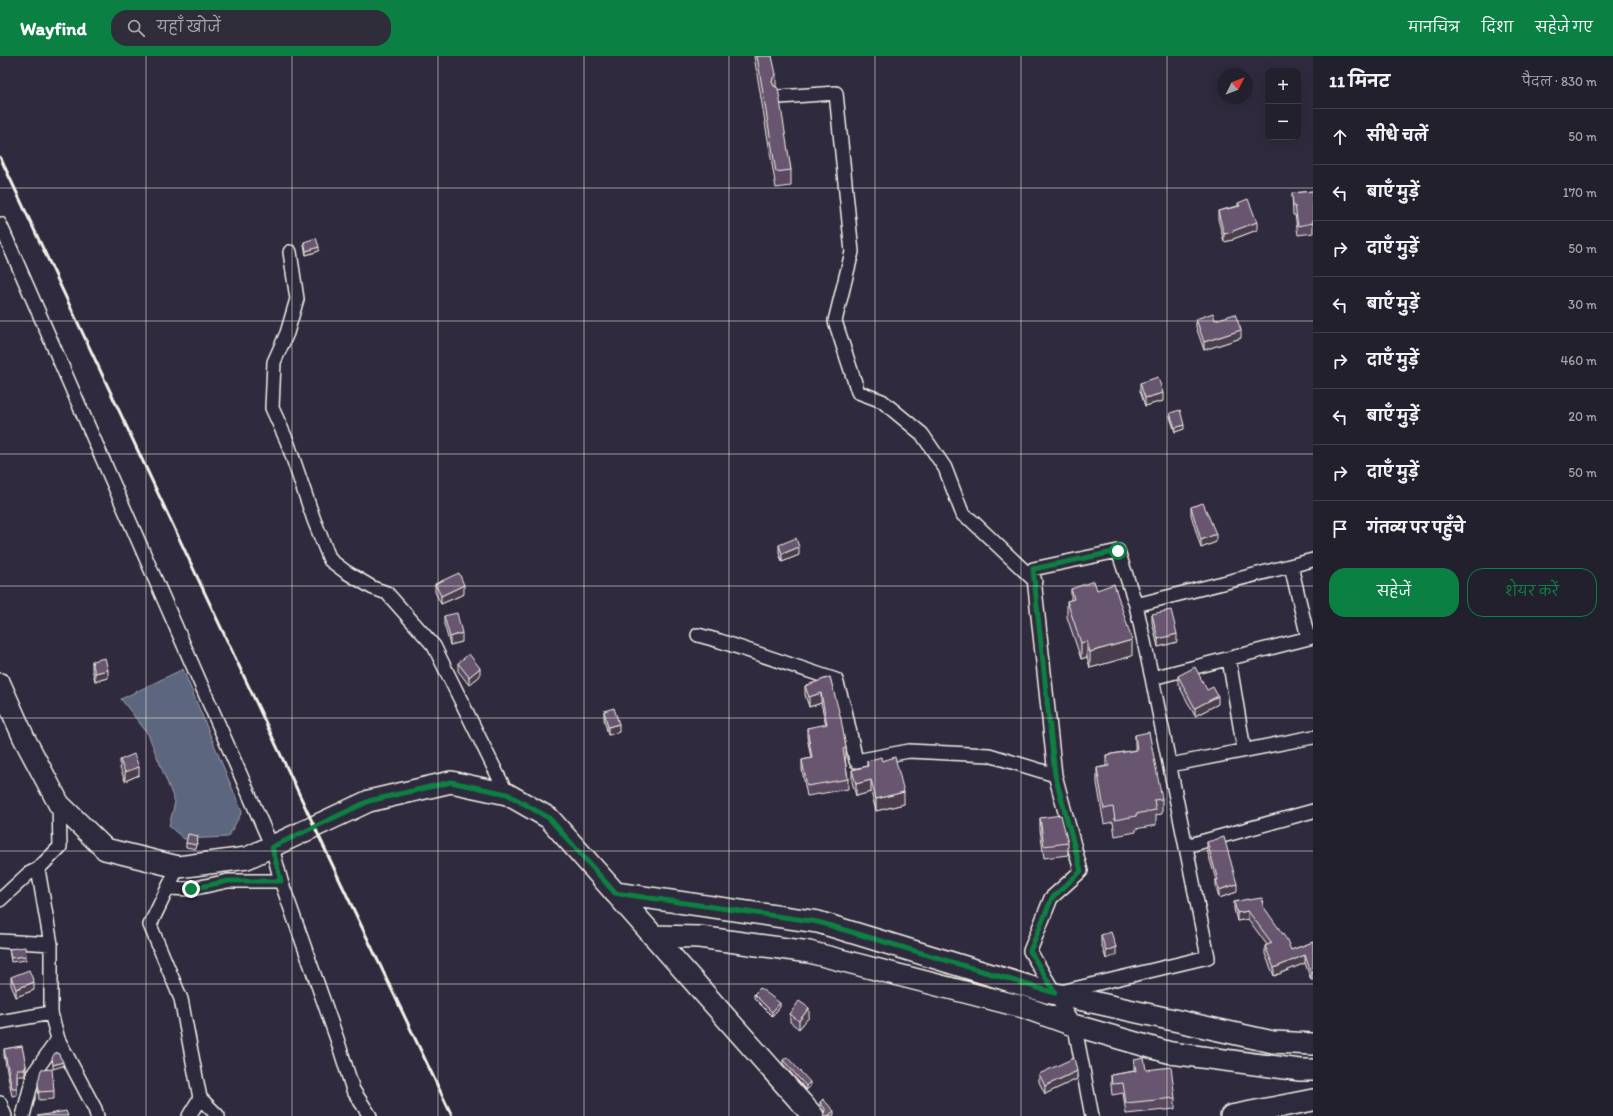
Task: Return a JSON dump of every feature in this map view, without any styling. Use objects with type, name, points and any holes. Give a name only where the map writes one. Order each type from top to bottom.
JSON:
[{"type":"main road","points":[[0,684],[24,738],[59,804],[105,849],[178,867],[247,858],[369,801],[451,782],[507,794],[549,818],[813,1116]]},
{"type":"main road","points":[[615,893],[818,922],[1055,993],[1273,1042],[1313,1044]]},
{"type":"main road","points":[[653,936],[699,937],[808,952],[1023,1007],[1073,1025],[1171,1052],[1300,1070],[1313,1070]]},
{"type":"main road","points":[[1231,1116],[1313,1100]]},
{"type":"street","points":[[780,97],[836,93],[852,252],[835,321],[858,392],[882,401],[922,434],[945,468],[963,516],[971,520],[1035,581]]},
{"type":"street","points":[[0,224],[272,847],[281,881],[353,1090],[370,1116]]},
{"type":"street","points":[[290,252],[297,299],[287,333],[274,362],[272,408],[287,441],[314,520],[330,560],[346,572],[373,588],[387,593],[434,646],[507,794]]},
{"type":"street","points":[[1055,993],[1208,957],[1170,765],[1136,605],[1118,551],[1033,569],[1055,775],[1081,871],[1052,898],[1030,951],[1075,1028],[1092,1116]]},
{"type":"street","points":[[1136,605],[1313,560]]},
{"type":"street","points":[[1152,678],[1311,638],[1291,566]]},
{"type":"street","points":[[698,635],[836,680],[845,710],[856,761],[909,751],[989,755],[1055,775]]},
{"type":"street","points":[[1228,659],[1244,750]]},
{"type":"street","points":[[1170,765],[1313,737]]},
{"type":"street","points":[[0,900],[28,874],[38,869],[60,847],[59,804]]},
{"type":"street","points":[[1186,846],[1313,811]]},
{"type":"street","points":[[178,867],[150,925],[181,999],[200,1098],[218,1116]]},
{"type":"street","points":[[38,869],[51,944],[51,1013],[58,1039],[95,1109],[96,1116]]},
{"type":"street","points":[[168,888],[191,889],[228,881],[281,881]]},
{"type":"street","points":[[0,941],[51,944]]},
{"type":"street","points":[[0,1022],[51,1013]]},
{"type":"street","points":[[23,1116],[34,1073],[58,1039]]},
{"type":"street","points":[[189,1116],[200,1098]]},
{"type":"street","points":[[0,1103],[5,1116]]},
{"type":"water","points":[[183,669],[242,812],[228,837],[184,839],[169,826],[175,802],[148,734],[121,699]]},
{"type":"building","points":[[757,56],[772,56],[776,74],[772,82],[774,86],[778,88],[791,170],[776,172]]},
{"type":"building","points":[[1313,191],[1313,223],[1298,226],[1295,206],[1293,206],[1292,193]]},
{"type":"building","points":[[1248,199],[1257,222],[1224,234],[1218,211],[1240,206],[1238,203]]},
{"type":"building","points":[[316,238],[319,247],[306,251],[304,242]]},
{"type":"building","points":[[1213,313],[1215,320],[1235,314],[1241,330],[1204,342],[1196,319]]},
{"type":"building","points":[[1158,377],[1163,393],[1145,398],[1140,383]]},
{"type":"building","points":[[1180,410],[1184,425],[1175,428],[1170,413]]},
{"type":"building","points":[[1203,503],[1216,534],[1201,540],[1191,507]]},
{"type":"building","points":[[796,538],[799,547],[782,554],[779,545]]},
{"type":"building","points":[[459,573],[464,585],[441,596],[435,584]]},
{"type":"building","points":[[1094,581],[1097,590],[1114,584],[1132,640],[1090,652],[1087,641],[1081,643],[1067,601],[1074,599],[1071,589]]},
{"type":"building","points":[[1171,610],[1177,634],[1158,639],[1152,614]]},
{"type":"building","points":[[457,613],[462,633],[450,637],[444,616]]},
{"type":"building","points":[[469,654],[480,668],[469,677],[458,663]]},
{"type":"building","points":[[105,658],[108,670],[95,673],[92,661]]},
{"type":"building","points":[[1195,667],[1207,690],[1213,687],[1218,696],[1195,708],[1178,676]]},
{"type":"building","points":[[830,677],[841,719],[846,748],[843,749],[848,779],[807,786],[802,760],[812,758],[807,728],[827,724],[821,693],[809,697],[805,686]]},
{"type":"building","points":[[614,708],[619,724],[608,727],[604,711]]},
{"type":"building","points":[[1149,732],[1162,799],[1154,800],[1156,810],[1115,820],[1113,807],[1104,809],[1097,768],[1109,766],[1106,755],[1137,750],[1135,735]]},
{"type":"building","points":[[134,754],[139,767],[125,772],[120,760]]},
{"type":"building","points":[[881,757],[882,761],[895,757],[904,792],[876,799],[871,780],[856,784],[852,770],[868,766],[867,761]]},
{"type":"building","points":[[1061,815],[1068,843],[1044,846],[1040,818]]},
{"type":"building","points":[[188,834],[198,836],[196,845],[186,843]]},
{"type":"building","points":[[1224,837],[1237,884],[1219,890],[1216,880],[1218,880],[1207,842]]},
{"type":"building","points":[[1262,898],[1263,906],[1287,940],[1291,950],[1313,942],[1313,972],[1311,973],[1305,955],[1274,968],[1265,946],[1272,943],[1248,911],[1237,913],[1234,902]]},
{"type":"building","points":[[1111,932],[1116,947],[1106,951],[1101,935]]},
{"type":"building","points":[[25,947],[26,956],[11,958],[9,949]]},
{"type":"building","points":[[29,970],[34,982],[16,989],[11,977]]},
{"type":"building","points":[[760,988],[780,1003],[772,1012],[754,994]]},
{"type":"building","points":[[799,1001],[809,1008],[799,1021],[790,1014]]},
{"type":"building","points":[[22,1046],[26,1065],[25,1069],[17,1069],[17,1088],[12,1088],[4,1049]]},
{"type":"building","points":[[55,1053],[58,1053],[63,1062],[53,1065],[52,1058]]},
{"type":"building","points":[[787,1057],[810,1082],[806,1086],[783,1060]]},
{"type":"building","points":[[1074,1058],[1077,1071],[1045,1086],[1039,1074]]},
{"type":"building","points":[[1144,1058],[1146,1070],[1171,1067],[1175,1098],[1126,1103],[1123,1083],[1112,1084],[1111,1075],[1136,1071],[1134,1060]]},
{"type":"building","points":[[52,1069],[54,1091],[39,1092],[38,1082],[41,1070]]},
{"type":"building","points":[[823,1099],[834,1111],[828,1116],[824,1115],[825,1109],[820,1102]]},
{"type":"building","points":[[66,1111],[68,1116],[37,1116]]},
{"type":"railway","points":[[0,157],[452,1116]]},
{"type":"route","points":[[191,889],[228,881],[281,881],[272,847],[369,801],[451,782],[507,794],[549,818],[615,893],[818,922],[1047,992],[1055,993],[1030,951],[1052,898],[1081,871],[1055,775],[1033,569],[1118,551]]}]
